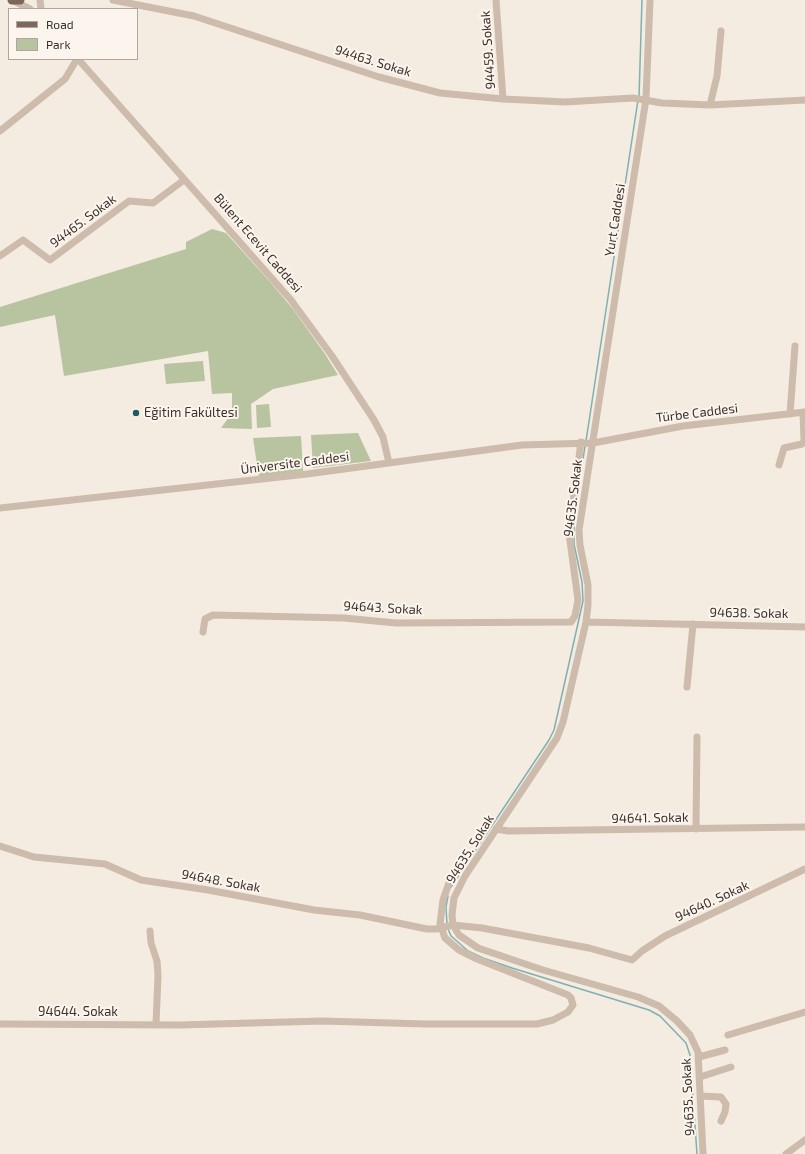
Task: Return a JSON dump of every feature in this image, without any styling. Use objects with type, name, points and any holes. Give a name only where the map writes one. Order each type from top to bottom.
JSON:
[{"type":"main road","points":[[12,0],[20,0]]},
{"type":"street","points":[[12,0],[28,8]]},
{"type":"street","name":"94463. Sokak","points":[[114,0],[141,2],[199,18],[379,77],[440,93],[503,99],[565,102],[634,98],[662,103],[710,105],[805,100]]},
{"type":"street","name":"94459. Sokak","points":[[496,0],[503,99]]},
{"type":"street","name":"Yurt Caddesi","points":[[593,443],[646,99],[650,0]]},
{"type":"street","points":[[710,105],[717,76],[721,31]]},
{"type":"street","points":[[0,131],[65,79],[76,60]]},
{"type":"street","name":"Bülent Ecevit Caddesi","points":[[78,60],[278,285],[315,332],[374,420],[383,437],[389,463]]},
{"type":"street","name":"94465. Sokak","points":[[0,256],[23,240],[50,260],[129,201],[153,203],[184,180]]},
{"type":"street","points":[[790,414],[795,346]]},
{"type":"street","points":[[779,465],[784,448],[802,444],[804,441],[804,412]]},
{"type":"street","name":"Türbe Caddesi","points":[[593,443],[697,424],[804,412]]},
{"type":"street","name":"Üniversite Caddesi","points":[[0,508],[285,477],[522,445],[581,442],[593,443]]},
{"type":"street","name":"94635. Sokak","points":[[573,620],[578,607],[578,588],[569,533],[581,442]]},
{"type":"street","name":"94635. Sokak","points":[[593,443],[579,530],[580,545],[588,585],[588,605],[586,622],[563,722],[557,738],[458,889],[453,904],[454,925],[463,939],[478,948],[543,970],[638,997],[659,1006],[677,1021],[690,1036],[697,1048],[699,1057],[703,1154]]},
{"type":"street","name":"94643. Sokak","points":[[203,632],[205,619],[214,615],[344,618],[382,622],[419,623],[568,622],[573,620]]},
{"type":"street","name":"94638. Sokak","points":[[586,622],[805,628]]},
{"type":"street","name":"94638. Sokak","points":[[688,686],[693,624]]},
{"type":"street","points":[[696,829],[697,738]]},
{"type":"street","name":"94641. Sokak","points":[[496,829],[508,831],[805,827]]},
{"type":"street","name":"94648. Sokak","points":[[0,846],[34,857],[105,864],[131,877],[147,881],[208,890],[314,910],[360,915],[427,929],[454,925],[482,928],[589,948],[632,960]]},
{"type":"street","points":[[441,928],[441,911],[444,895],[451,877],[462,859]]},
{"type":"street","name":"94640. Sokak","points":[[632,960],[642,951],[665,936],[805,869]]},
{"type":"street","name":"94644. Sokak","points":[[0,1024],[280,1022],[537,1024],[545,1023],[562,1015],[573,1005],[572,998],[563,992],[494,966],[459,950],[445,938],[441,928]]},
{"type":"street","points":[[150,931],[150,943],[157,961],[158,976],[156,1024]]},
{"type":"street","points":[[728,1035],[805,1012]]},
{"type":"street","points":[[699,1057],[726,1050]]},
{"type":"street","points":[[700,1077],[731,1067]]},
{"type":"street","points":[[700,1096],[721,1097],[726,1104],[726,1112],[721,1121]]},
{"type":"street","points":[[786,1154],[805,1140]]},
{"type":"street","points":[[796,1146],[805,1148]]},
{"type":"green space","points":[[212,229],[226,233],[271,283],[293,309],[338,375],[273,389],[251,404],[252,429],[221,428],[232,413],[232,393],[212,394],[208,351],[64,376],[55,315],[0,327],[0,307],[186,249],[186,242]]},
{"type":"green space","points":[[203,361],[205,381],[166,384],[164,364]]},
{"type":"green space","points":[[269,404],[271,427],[257,428],[256,405]]},
{"type":"green space","points":[[358,433],[371,461],[313,468],[311,435]]},
{"type":"green space","points":[[301,436],[303,471],[259,478],[253,438]]},
{"type":"waterway","points":[[639,97],[642,0]]},
{"type":"waterway","points":[[586,441],[638,100]]},
{"type":"waterway","points":[[579,486],[585,446]]},
{"type":"waterway","points":[[451,887],[549,740],[554,730],[583,601],[582,582],[574,544],[574,521]]},
{"type":"waterway","points":[[447,924],[446,907],[448,896]]},
{"type":"waterway","points":[[448,929],[451,936],[468,951],[483,958],[649,1010],[660,1016],[686,1043],[690,1055],[697,1154]]},
{"type":"place","name":"Eğitim Fakültesi","points":[[136,413]]}]
